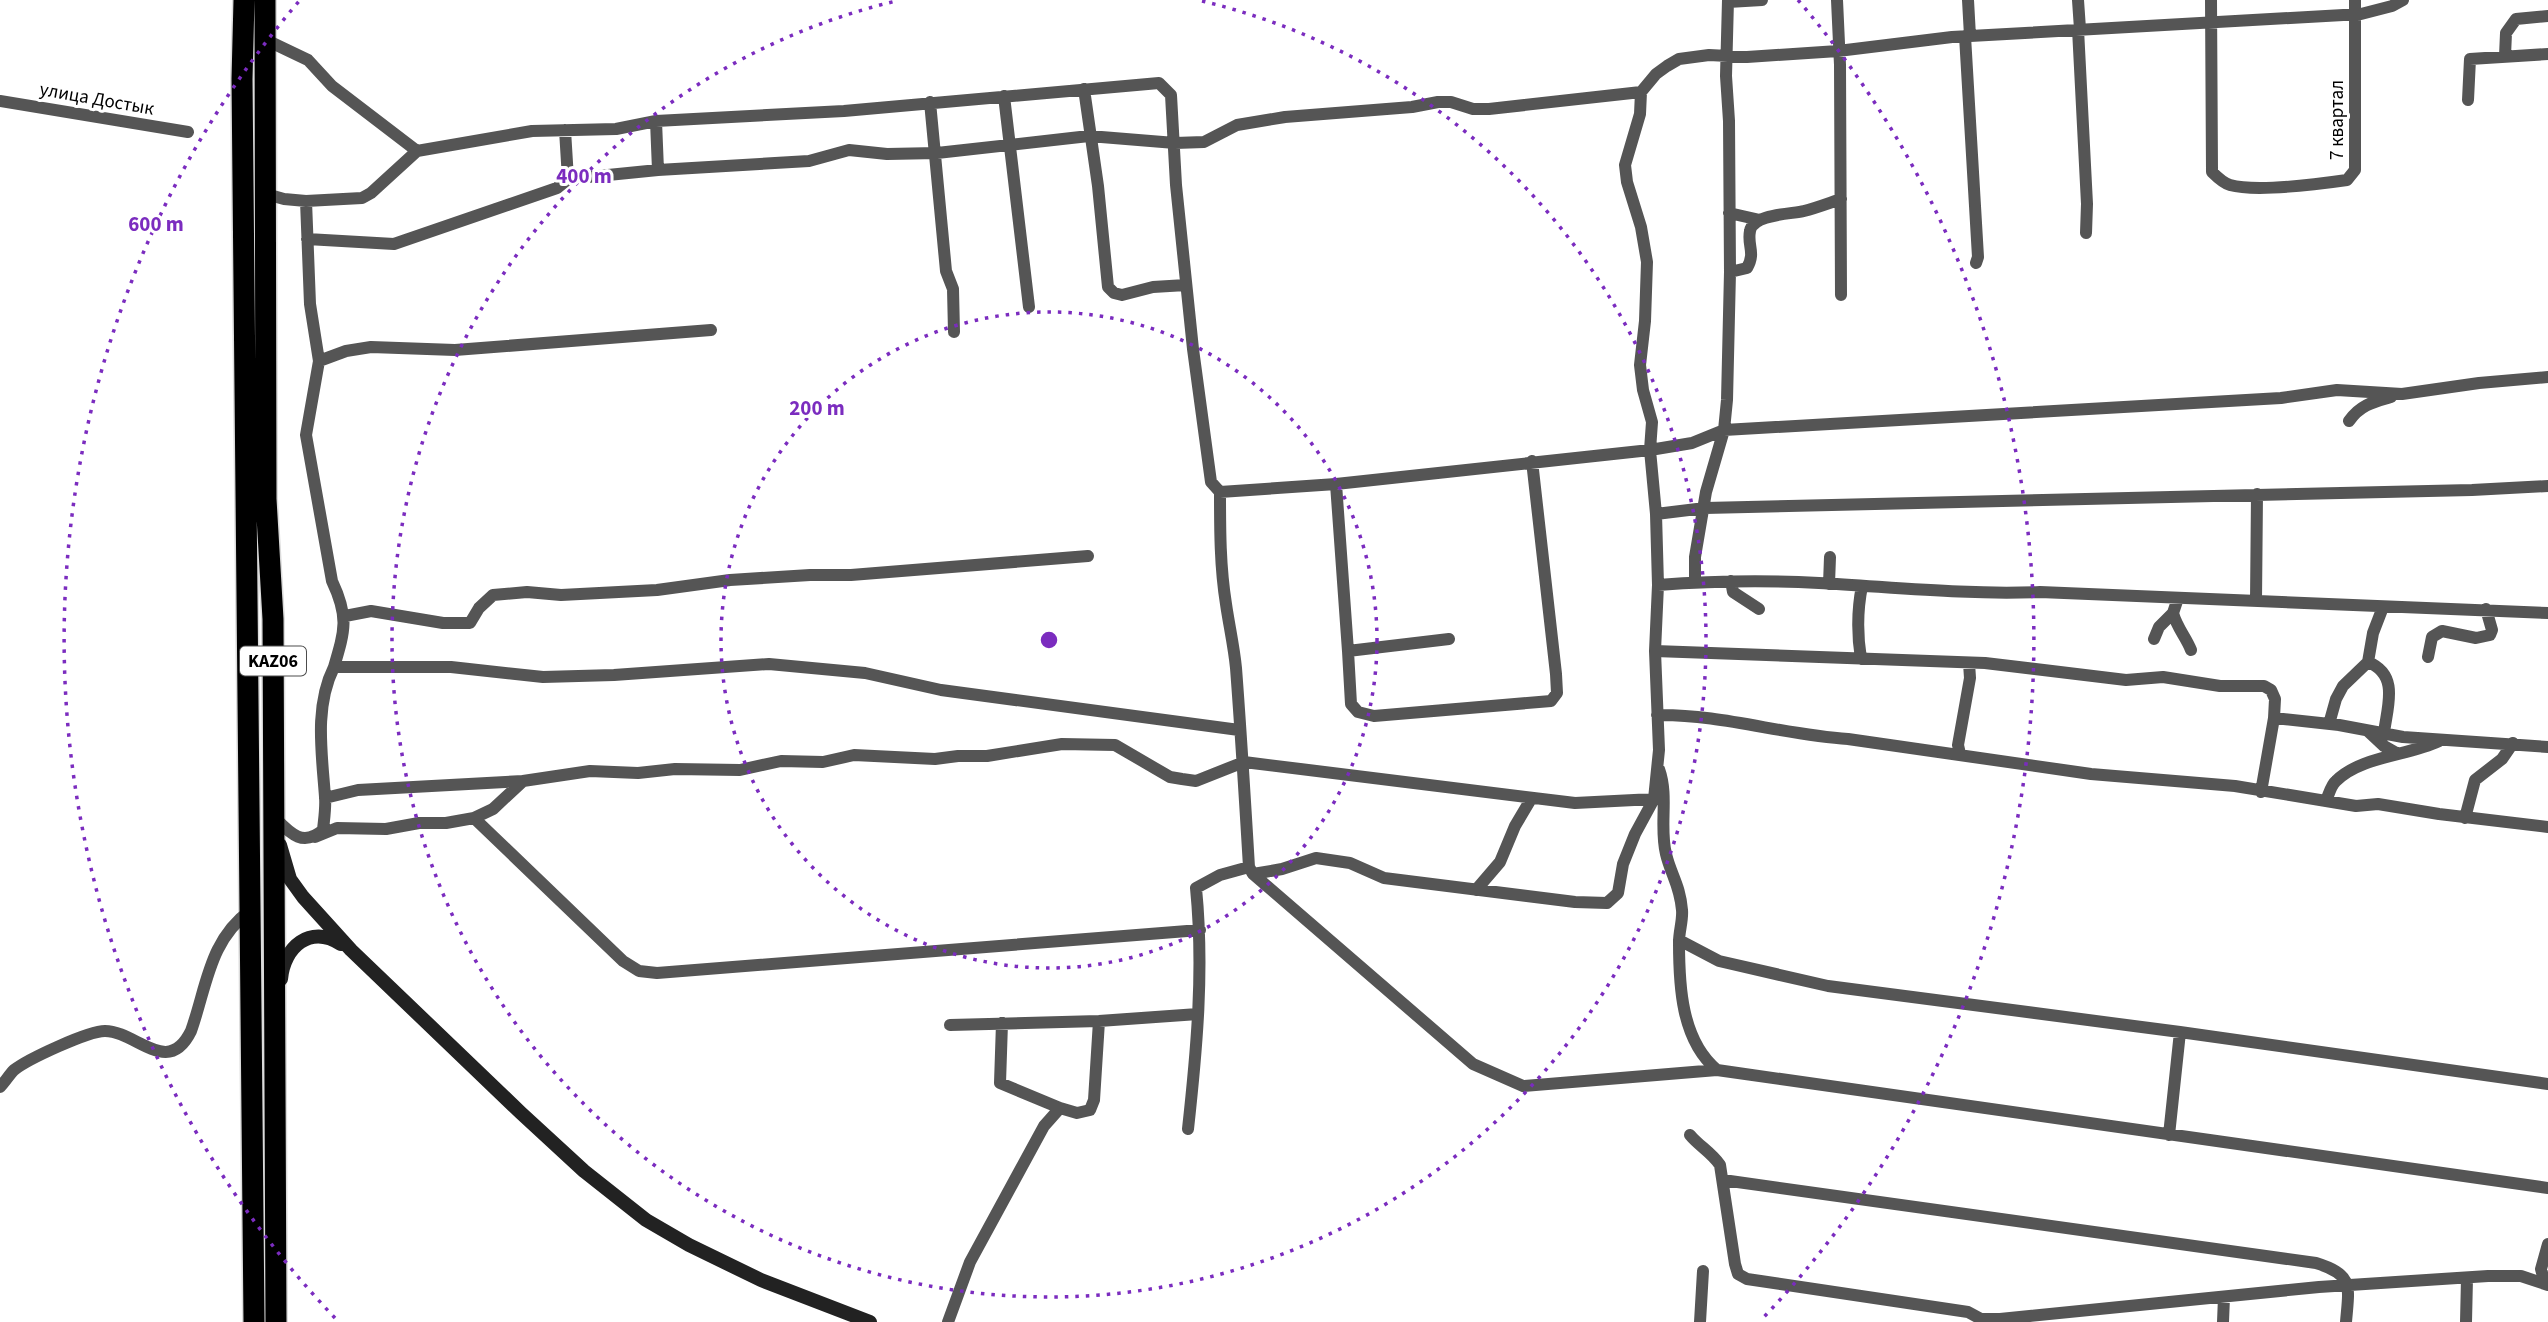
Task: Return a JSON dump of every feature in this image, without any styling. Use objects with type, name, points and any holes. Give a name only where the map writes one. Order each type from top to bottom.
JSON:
[{"type":"highway","name":"KАZ06","points":[[244,0],[242,79],[254,1322]]},
{"type":"highway","name":"KАZ06","points":[[265,0],[266,499],[273,618],[276,1322]]},
{"type":"main road","points":[[274,817],[283,860],[290,879],[303,897],[351,950],[584,1171],[646,1220],[689,1245],[761,1280],[870,1322]]},
{"type":"main road","points":[[276,1023],[282,972],[291,950],[299,941],[317,936],[325,937],[351,950]]},
{"type":"street","points":[[1695,582],[1695,557],[1711,472],[1724,430],[1727,400],[1730,272],[1728,1],[1762,0]]},
{"type":"street","points":[[1838,0],[1841,295]]},
{"type":"street","points":[[1968,0],[1977,213],[1976,263]]},
{"type":"street","points":[[2078,0],[2086,233]]},
{"type":"street","points":[[2211,0],[2211,22]]},
{"type":"street","points":[[1188,1129],[1198,1014],[1200,930],[1196,888],[1220,875],[1282,869],[1316,858],[1350,863],[1384,878],[1575,902],[1607,903],[1618,893],[1623,864],[1654,799],[1657,762],[1656,514],[1650,450],[1652,422],[1640,365],[1647,262],[1625,165],[1640,114],[1641,92],[1656,74],[1679,60],[1709,55],[1747,57],[1838,51],[1968,36],[2211,22],[2355,7],[2392,6],[2403,0]]},
{"type":"street","name":"7 квартал","points":[[2211,22],[2212,172],[2227,185],[2248,187],[2347,180],[2355,170],[2355,7]]},
{"type":"street","points":[[2505,56],[2506,33],[2516,19],[2548,16]]},
{"type":"street","points":[[264,39],[308,60],[332,86],[416,151]]},
{"type":"street","points":[[2468,100],[2470,59],[2548,54]]},
{"type":"street","points":[[266,194],[306,201],[362,198],[371,193],[416,151],[532,131],[616,129],[656,121],[844,111],[1159,83],[1171,95],[1186,285],[1211,482],[1220,492],[1219,540],[1236,668],[1251,870],[1473,1064],[1523,1086],[1717,1070],[2548,1188]]},
{"type":"street","points":[[1084,89],[1098,186],[1108,288],[1122,295],[1153,287],[1186,285]]},
{"type":"street","points":[[307,239],[394,243],[557,188],[568,179],[658,170],[809,161],[849,150],[887,154],[937,153],[1089,136],[1175,144],[1204,142],[1237,125],[1284,117],[1412,107],[1438,102],[1451,102],[1473,109],[1489,109],[1641,92]]},
{"type":"street","points":[[1004,96],[1029,307]]},
{"type":"street","name":"улица Достык","points":[[0,101],[188,132]]},
{"type":"street","points":[[930,102],[937,153],[946,271],[953,289],[954,331]]},
{"type":"street","points":[[656,121],[658,170]]},
{"type":"street","points":[[565,131],[568,179]]},
{"type":"street","points":[[1730,272],[1747,268],[1752,258],[1750,231],[1760,220],[1781,213],[1801,212],[1841,199]]},
{"type":"street","points":[[306,201],[310,304],[319,361],[306,435],[332,581],[342,601],[345,616],[342,640],[328,679],[321,718],[326,798],[323,830],[315,837]]},
{"type":"street","points":[[1729,213],[1760,220]]},
{"type":"street","points":[[319,361],[346,351],[371,347],[454,350],[711,330]]},
{"type":"street","points":[[2356,391],[2360,399],[2353,415],[2365,405],[2402,394],[2548,377]]},
{"type":"street","points":[[1220,492],[1336,484],[1650,450],[1692,443],[1724,430],[2281,398],[2337,390],[2402,394]]},
{"type":"street","points":[[1336,484],[1351,704],[1358,712],[1374,716],[1551,701],[1557,693],[1556,674],[1532,461]]},
{"type":"street","points":[[1656,514],[1705,508],[2548,486]]},
{"type":"street","points":[[2256,601],[2258,494]]},
{"type":"street","points":[[345,616],[370,611],[443,623],[470,624],[479,608],[493,595],[656,590],[730,580],[851,575],[1088,556]]},
{"type":"street","points":[[1829,583],[1830,557]]},
{"type":"street","points":[[1658,585],[1731,581],[1829,583],[1962,593],[2040,592],[2548,613]]},
{"type":"street","points":[[1731,581],[1732,592],[1759,609]]},
{"type":"street","points":[[1861,659],[1857,632],[1862,586]]},
{"type":"street","points":[[2154,639],[2159,627],[2173,613],[2178,598]]},
{"type":"street","points":[[2329,724],[2333,707],[2343,686],[2368,662],[2373,633],[2383,607]]},
{"type":"street","points":[[2428,657],[2432,637],[2442,631],[2476,638],[2490,635],[2492,630],[2486,609]]},
{"type":"street","points":[[2173,613],[2191,650]]},
{"type":"street","points":[[1348,651],[1449,639]]},
{"type":"street","points":[[1655,651],[2005,665],[2043,672],[2126,680],[2163,677],[2220,686],[2264,686],[2271,690],[2275,699],[2261,792]]},
{"type":"street","points":[[2368,662],[2383,672],[2390,685],[2384,733]]},
{"type":"street","points":[[1960,754],[1958,745],[1970,678],[1969,663]]},
{"type":"street","points":[[334,667],[451,667],[543,677],[769,664],[865,673],[941,690],[1239,730]]},
{"type":"street","points":[[1657,715],[1723,720],[1811,737],[1848,739],[2091,774],[2221,784],[2356,806],[2378,804],[2465,818],[2548,827]]},
{"type":"street","points":[[2274,718],[2369,732],[2548,747]]},
{"type":"street","points":[[2369,732],[2398,754]]},
{"type":"street","points":[[2326,801],[2333,782],[2346,774],[2374,761],[2442,739]]},
{"type":"street","points":[[2465,818],[2475,780],[2502,759],[2513,743]]},
{"type":"street","points":[[326,798],[358,790],[523,781],[590,771],[638,773],[675,769],[740,770],[781,761],[822,762],[854,755],[935,760],[958,756],[987,756],[1062,744],[1115,745],[1170,777],[1196,781],[1244,762],[1574,803],[1654,799]]},
{"type":"street","points":[[1657,762],[1665,792],[1665,853],[1679,886],[1682,913],[1679,940],[1682,993],[1689,1031],[1708,1063],[1717,1070]]},
{"type":"street","points":[[274,817],[295,836],[304,839],[337,828],[386,829],[419,823],[446,823],[474,818],[493,809],[523,781]]},
{"type":"street","points":[[1476,890],[1500,862],[1515,826],[1531,799]]},
{"type":"street","points":[[474,818],[623,961],[639,971],[657,973],[1200,930]]},
{"type":"street","points":[[0,1087],[14,1071],[90,1034],[111,1032],[157,1051],[173,1050],[191,1031],[214,954],[237,920],[251,909]]},
{"type":"street","points":[[1679,940],[1719,961],[1828,986],[2548,1084]]},
{"type":"street","points":[[950,1025],[1099,1021],[1198,1014]]},
{"type":"street","points":[[1002,1023],[1000,1083],[1077,1113],[1090,1110],[1094,1100],[1099,1021]]},
{"type":"street","points":[[2169,1135],[2180,1032]]},
{"type":"street","points":[[948,1322],[970,1262],[1044,1126],[1060,1108]]},
{"type":"street","points":[[1690,1135],[1712,1154],[1720,1165],[1738,1274],[1747,1279],[1968,1312],[1981,1319],[2103,1315],[2224,1297],[2349,1286],[2521,1276],[2541,1269]]},
{"type":"street","points":[[1723,1180],[2316,1262],[2335,1269],[2349,1286],[2346,1322]]},
{"type":"street","points":[[2547,1284],[2541,1269],[2548,1244]]},
{"type":"street","points":[[1700,1322],[1703,1270]]},
{"type":"street","points":[[2521,1276],[2547,1284]]},
{"type":"street","points":[[2466,1322],[2467,1278]]},
{"type":"street","points":[[2223,1322],[2224,1297]]}]
